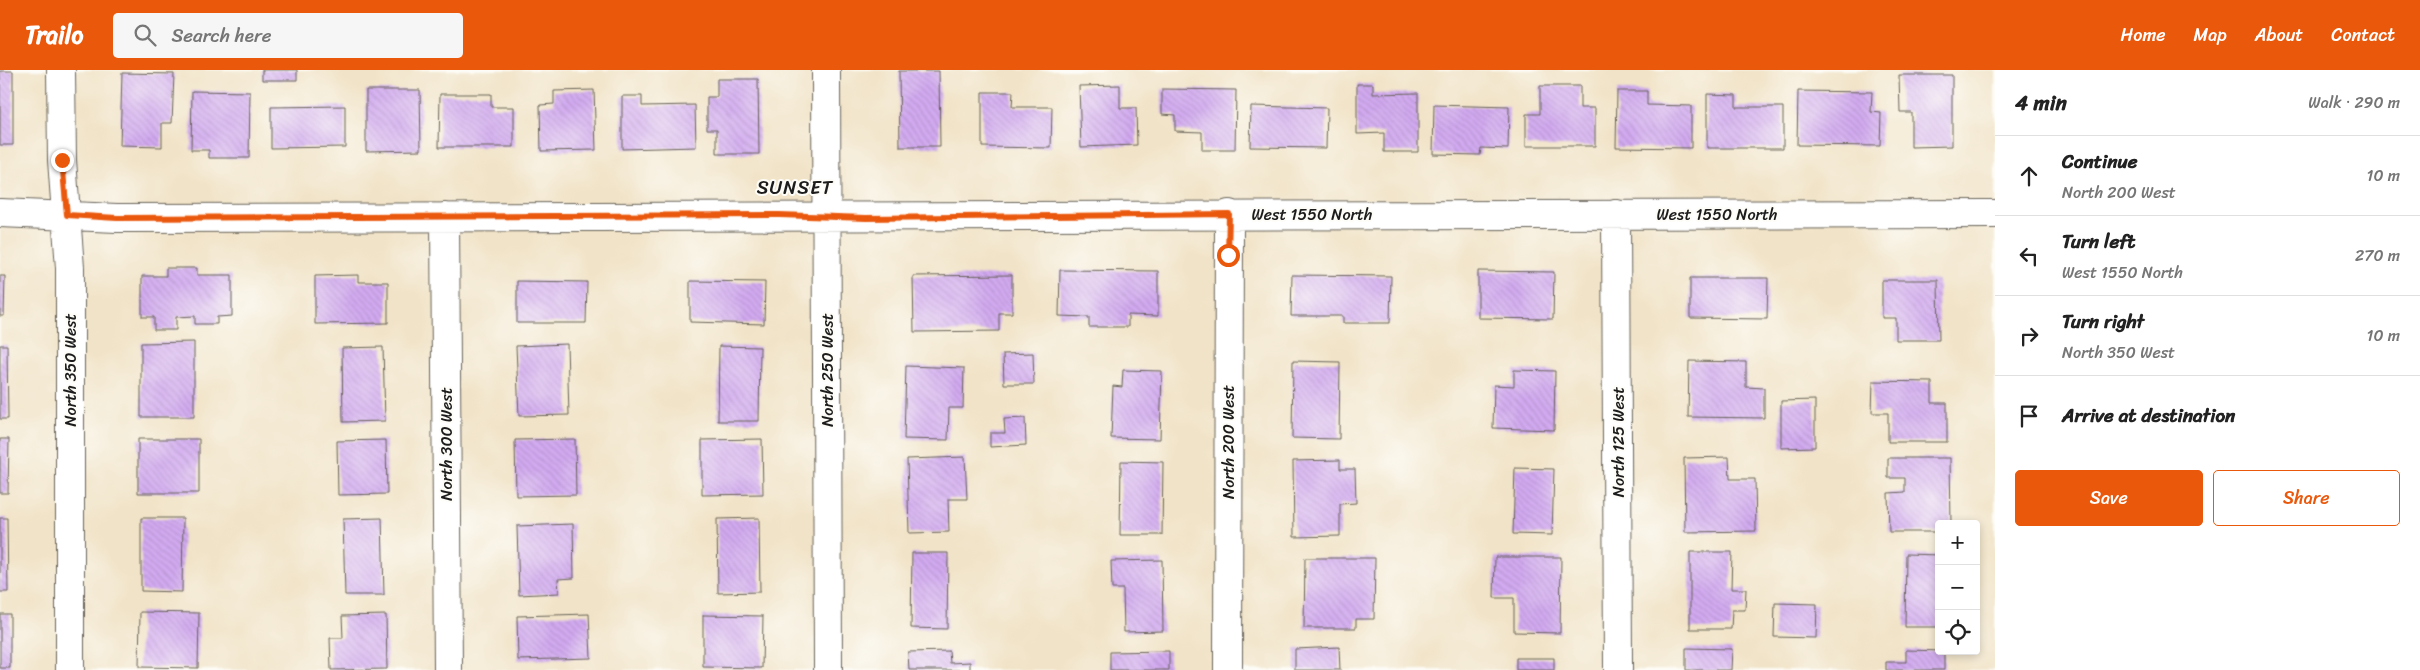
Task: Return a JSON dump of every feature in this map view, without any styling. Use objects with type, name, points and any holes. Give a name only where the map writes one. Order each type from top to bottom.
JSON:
[{"type":"street","name":"North 350 West","points":[[61,70],[62,160],[70,268],[70,670]]},
{"type":"street","name":"North 250 West","points":[[826,70],[828,670]]},
{"type":"street","name":"West 1550 North","points":[[0,213],[117,218],[792,215],[826,217],[1229,214],[1995,214]]},
{"type":"street","name":"North 200 West","points":[[1228,670],[1229,214]]},
{"type":"street","name":"North 125 West","points":[[1616,214],[1618,670]]},
{"type":"street","name":"North 300 West","points":[[444,217],[448,670]]},
{"type":"building","points":[[262,70],[297,70],[297,80],[262,80]]},
{"type":"building","points":[[0,71],[13,71],[13,145],[0,145]]},
{"type":"building","points":[[899,71],[939,71],[940,147],[900,147]]},
{"type":"building","points":[[122,73],[174,74],[172,123],[162,123],[162,147],[120,146]]},
{"type":"building","points":[[1899,75],[1952,75],[1952,146],[1911,147],[1911,112],[1900,112]]},
{"type":"building","points":[[717,79],[758,79],[759,154],[717,154],[717,129],[707,129],[707,97],[717,97]]},
{"type":"building","points":[[1357,84],[1373,84],[1373,94],[1418,93],[1418,152],[1384,152],[1384,133],[1357,134]]},
{"type":"building","points":[[1120,85],[1120,108],[1136,108],[1137,145],[1081,147],[1079,86]]},
{"type":"building","points":[[1540,86],[1580,86],[1580,108],[1595,108],[1595,146],[1526,146],[1526,114],[1540,114]]},
{"type":"building","points":[[1162,89],[1236,90],[1235,150],[1202,150],[1202,132],[1175,131],[1175,115],[1162,114]]},
{"type":"building","points":[[366,90],[420,90],[421,150],[366,151]]},
{"type":"building","points":[[594,90],[596,150],[541,151],[540,105],[554,104],[554,91]]},
{"type":"building","points":[[192,91],[250,92],[249,158],[209,158],[209,150],[191,150]]},
{"type":"building","points":[[1617,91],[1647,91],[1647,105],[1691,106],[1691,148],[1616,147]]},
{"type":"building","points":[[1798,91],[1872,92],[1871,112],[1881,113],[1880,146],[1797,145]]},
{"type":"building","points":[[982,92],[1013,92],[1012,107],[1052,107],[1051,148],[982,147]]},
{"type":"building","points":[[440,94],[491,94],[491,107],[514,107],[514,147],[439,147]]},
{"type":"building","points":[[1707,94],[1736,95],[1736,107],[1783,107],[1783,148],[1707,148]]},
{"type":"building","points":[[622,96],[642,96],[642,106],[695,105],[696,147],[622,149]]},
{"type":"building","points":[[1434,105],[1509,107],[1508,149],[1481,148],[1480,155],[1433,154]]},
{"type":"building","points":[[345,106],[345,147],[271,148],[271,107]]},
{"type":"building","points":[[1251,106],[1327,108],[1326,148],[1250,147]]},
{"type":"building","points":[[166,268],[197,268],[197,275],[232,275],[232,316],[217,317],[217,324],[195,324],[195,316],[176,317],[176,330],[154,330],[154,317],[142,317],[142,276],[166,276]]},
{"type":"building","points":[[1060,270],[1158,271],[1158,316],[1128,315],[1128,327],[1089,327],[1089,317],[1059,316]]},
{"type":"building","points":[[1478,271],[1554,272],[1553,319],[1478,318]]},
{"type":"building","points":[[358,275],[358,282],[388,282],[388,323],[315,324],[315,276]]},
{"type":"building","points":[[1012,275],[1012,313],[999,313],[999,331],[914,332],[913,276]]},
{"type":"building","points":[[1292,275],[1391,276],[1390,323],[1343,323],[1343,316],[1291,316]]},
{"type":"building","points":[[0,276],[5,276],[4,316],[0,316]]},
{"type":"building","points":[[1690,278],[1768,278],[1767,319],[1690,318]]},
{"type":"building","points":[[1882,280],[1938,280],[1939,340],[1896,340],[1896,318],[1882,318]]},
{"type":"building","points":[[517,281],[587,282],[586,323],[517,323]]},
{"type":"building","points":[[690,281],[765,282],[764,324],[690,322]]},
{"type":"building","points":[[194,342],[194,417],[141,417],[141,343]]},
{"type":"building","points":[[567,344],[569,415],[519,416],[516,346]]},
{"type":"building","points":[[0,345],[7,345],[8,419],[0,419]]},
{"type":"building","points":[[719,346],[760,347],[759,421],[718,421]]},
{"type":"building","points":[[383,347],[385,421],[343,422],[342,348]]},
{"type":"building","points":[[1033,353],[1034,384],[1004,384],[1003,354]]},
{"type":"building","points":[[1293,361],[1340,362],[1339,439],[1292,438]]},
{"type":"building","points":[[1689,361],[1746,362],[1746,387],[1764,388],[1764,418],[1688,417]]},
{"type":"building","points":[[906,366],[964,368],[963,408],[949,408],[948,440],[904,439]]},
{"type":"building","points":[[1123,370],[1162,371],[1160,439],[1111,438],[1113,386],[1122,387]]},
{"type":"building","points":[[1514,370],[1555,371],[1554,430],[1493,428],[1494,385],[1514,386]]},
{"type":"building","points":[[1873,381],[1932,382],[1932,403],[1947,403],[1947,442],[1888,442],[1888,413],[1872,413]]},
{"type":"building","points":[[1815,400],[1815,447],[1781,448],[1781,401]]},
{"type":"building","points":[[1025,418],[1026,445],[990,447],[990,433],[1005,433],[1004,419]]},
{"type":"building","points":[[0,439],[9,439],[8,493],[0,493]]},
{"type":"building","points":[[138,439],[199,439],[199,493],[138,493]]},
{"type":"building","points":[[575,439],[576,495],[516,496],[515,440]]},
{"type":"building","points":[[762,439],[763,494],[702,495],[702,440]]},
{"type":"building","points":[[386,440],[387,494],[338,495],[337,441]]},
{"type":"building","points":[[965,457],[967,499],[948,499],[949,532],[909,533],[907,459]]},
{"type":"building","points":[[1729,457],[1730,479],[1755,479],[1756,531],[1685,532],[1684,458]]},
{"type":"building","points":[[1888,458],[1950,458],[1951,520],[1935,520],[1935,532],[1889,532],[1888,493],[1905,492],[1905,478],[1888,478]]},
{"type":"building","points":[[1340,460],[1340,469],[1355,469],[1356,503],[1340,504],[1340,536],[1294,537],[1293,461]]},
{"type":"building","points":[[1121,461],[1163,462],[1162,535],[1120,535]]},
{"type":"building","points":[[1515,468],[1554,469],[1552,535],[1513,534]]},
{"type":"building","points":[[0,518],[7,518],[8,592],[0,592]]},
{"type":"building","points":[[141,518],[183,518],[182,592],[141,591]]},
{"type":"building","points":[[382,518],[384,595],[345,595],[343,519]]},
{"type":"building","points":[[759,518],[760,592],[718,593],[717,519]]},
{"type":"building","points":[[573,524],[574,578],[558,579],[559,593],[519,595],[517,526]]},
{"type":"building","points":[[1690,552],[1732,552],[1731,589],[1746,589],[1745,610],[1732,610],[1731,629],[1690,629]]},
{"type":"building","points":[[912,553],[948,553],[947,629],[911,628]]},
{"type":"building","points":[[1906,554],[1935,555],[1935,627],[1905,627]]},
{"type":"building","points":[[1495,557],[1561,557],[1560,633],[1514,632],[1514,598],[1494,598]]},
{"type":"building","points":[[1305,558],[1375,558],[1374,619],[1356,619],[1356,628],[1304,628]]},
{"type":"building","points":[[1162,560],[1163,631],[1124,632],[1123,589],[1112,589],[1111,561]]},
{"type":"building","points":[[1775,603],[1817,604],[1816,638],[1774,637]]},
{"type":"building","points":[[140,612],[199,613],[198,668],[139,667]]},
{"type":"building","points":[[0,614],[10,614],[10,668],[0,668]]},
{"type":"building","points":[[589,614],[591,658],[518,660],[517,616]]},
{"type":"building","points":[[386,615],[387,669],[331,670],[330,638],[343,638],[342,616]]},
{"type":"building","points":[[703,615],[763,616],[762,668],[703,667]]},
{"type":"building","points":[[1339,647],[1340,670],[1295,670],[1295,649]]},
{"type":"building","points":[[1686,648],[1732,649],[1731,670],[1686,670]]},
{"type":"building","points":[[1906,650],[1935,651],[1935,655],[1944,655],[1944,670],[1886,670],[1886,662],[1906,662]]},
{"type":"building","points":[[949,651],[950,663],[970,662],[970,670],[909,670],[908,652]]},
{"type":"building","points":[[1169,651],[1169,670],[1110,670],[1110,652]]},
{"type":"building","points":[[1516,658],[1554,658],[1554,670],[1516,670]]},
{"type":"district","name":"SUNSET","points":[[795,187]]},
{"type":"route","points":[[62,160],[67,215],[117,218],[792,215],[866,218],[1229,214],[1228,255]]}]
